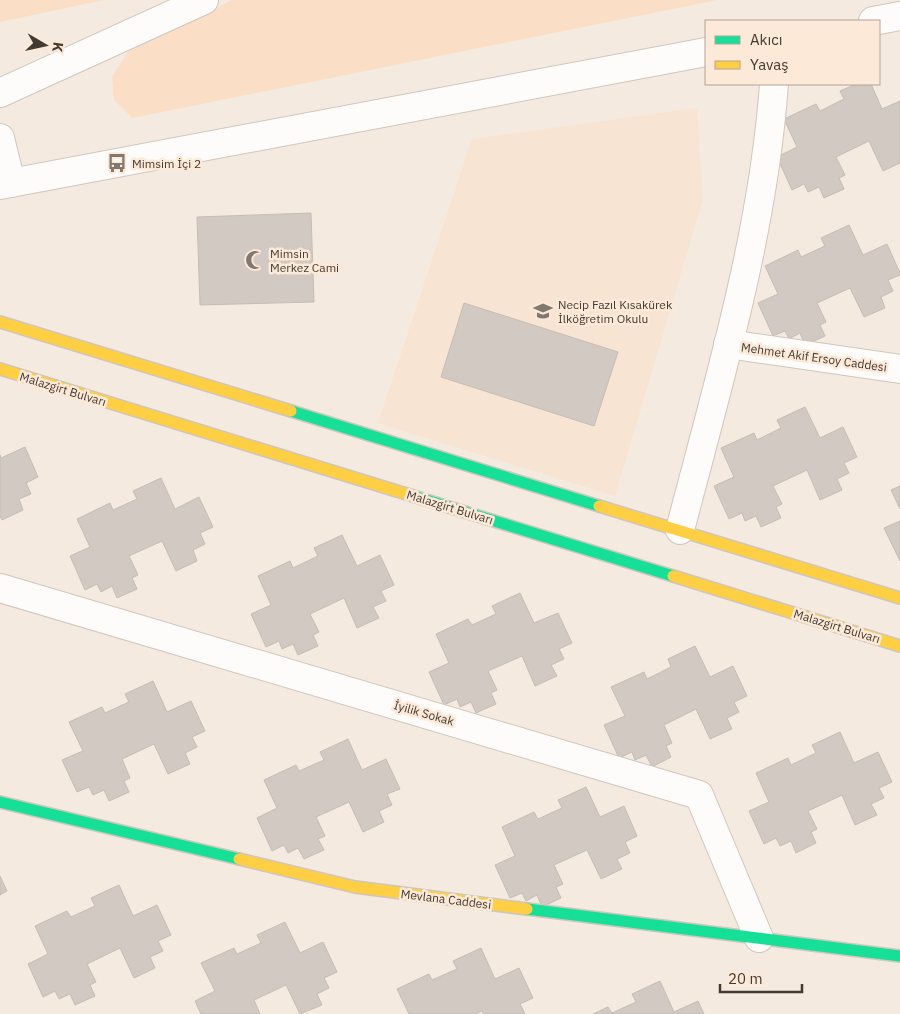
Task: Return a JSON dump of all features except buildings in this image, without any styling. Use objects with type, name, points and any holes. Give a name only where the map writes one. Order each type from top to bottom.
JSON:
[{"type":"main road","points":[[0,322],[900,598]]},
{"type":"main road","name":"Malazgirt Bulvarı","points":[[0,369],[900,646]]},
{"type":"main road","name":"Mevlana Caddesi","points":[[0,802],[355,888],[900,956]]},
{"type":"street","points":[[0,93],[204,0]]},
{"type":"street","points":[[878,20],[900,16]]},
{"type":"street","points":[[0,138],[5,185],[705,52]]},
{"type":"street","points":[[680,530],[738,308],[754,234],[764,178],[774,85]]},
{"type":"street","name":"Mehmet Akif Ersoy Caddesi","points":[[728,344],[900,369]]},
{"type":"street","name":"İyilik Sokak","points":[[0,588],[699,795],[759,938]]},
{"type":"shaded area","points":[[0,0],[104,0],[0,22]]},
{"type":"shaded area","points":[[232,0],[717,0],[132,118],[114,100],[112,76],[129,51]]},
{"type":"shaded area","name":"Necip Fazıl Kısakürek İlköğretim Okulu","points":[[697,108],[703,199],[615,496],[378,423],[472,139]]},
{"type":"traffic: fast","points":[[291,411],[599,506]]},
{"type":"traffic: fast","points":[[413,496],[673,576]]},
{"type":"traffic: fast","points":[[0,802],[239,859]]},
{"type":"traffic: fast","points":[[527,909],[900,956]]},
{"type":"traffic: slow","points":[[0,322],[291,411]]},
{"type":"traffic: slow","points":[[0,369],[413,496]]},
{"type":"traffic: slow","points":[[599,506],[900,598]]},
{"type":"traffic: slow","points":[[673,576],[900,646]]},
{"type":"traffic: slow","points":[[239,859],[355,887],[527,909]]},
{"type":"place","name":"Mimsim İçi 2","points":[[117,163]]},
{"type":"place","name":"Mimsin Merkez Cami","points":[[255,260]]},
{"type":"place","name":"Necip Fazıl Kısakürek İlköğretim Okulu","points":[[543,311]]}]
